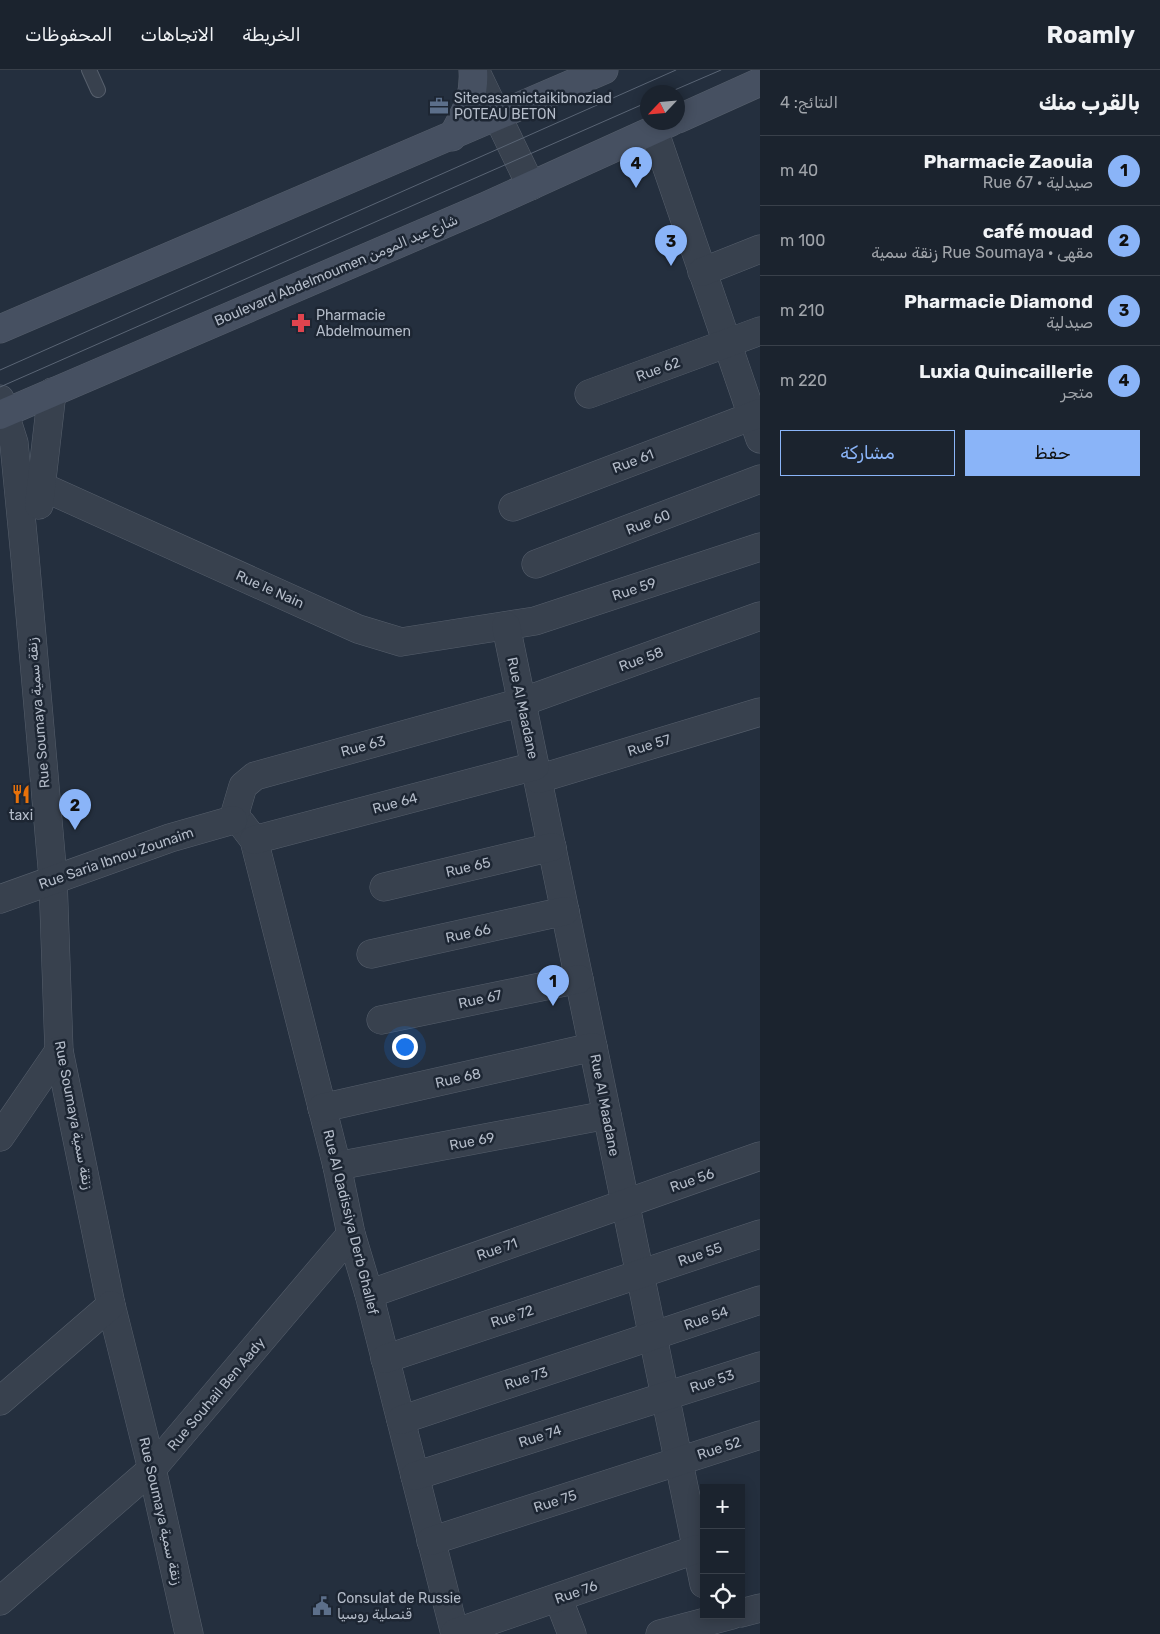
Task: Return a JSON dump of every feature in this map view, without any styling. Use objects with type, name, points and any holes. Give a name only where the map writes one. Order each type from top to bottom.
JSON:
[{"type":"main road","points":[[452,137],[471,101],[474,88],[474,70]]},
{"type":"main road","points":[[0,328],[452,137],[604,70]]},
{"type":"main road","name":"Boulevard Abdelmoumen شارع عبد المومن","points":[[685,116],[760,82]]},
{"type":"main road","name":"Boulevard Abdelmoumen شارع عبد المومن","points":[[1,409],[52,392],[531,186],[654,130]]},
{"type":"street","points":[[474,70],[531,186]]},
{"type":"street","points":[[668,130],[702,272],[757,422]]},
{"type":"street","points":[[702,272],[760,249]]},
{"type":"street","name":"Rue 62","points":[[589,394],[760,331]]},
{"type":"street","name":"Rue Soumaya زنقة سمية","points":[[25,557],[43,487],[52,392]]},
{"type":"street","name":"Rue Soumaya زنقة سمية","points":[[1,409],[14,444],[25,557],[53,878],[59,1051],[111,1305],[152,1470],[189,1634]]},
{"type":"street","name":"Rue 61","points":[[513,507],[757,422]]},
{"type":"street","name":"Rue 60","points":[[536,564],[760,479]]},
{"type":"street","name":"Rue le Nain","points":[[43,487],[358,629],[401,642],[506,626]]},
{"type":"street","name":"Rue 59","points":[[506,626],[535,621],[760,547]]},
{"type":"street","name":"Rue 58","points":[[522,702],[760,616]]},
{"type":"street","name":"Rue Al Maadane","points":[[506,626],[702,1574]]},
{"type":"street","name":"Rue 63","points":[[233,820],[244,786],[254,776],[522,702]]},
{"type":"street","name":"Rue 57","points":[[536,772],[760,712]]},
{"type":"street","name":"Rue 64","points":[[254,840],[536,772]]},
{"type":"street","name":"Rue Saria Ibnou Zounaim","points":[[0,899],[53,878],[170,838],[233,820]]},
{"type":"street","name":"Rue Al Qadissiya Derb Ghallef","points":[[233,820],[242,823],[254,840],[337,1166],[351,1234],[369,1294],[455,1634]]},
{"type":"street","name":"Rue 65","points":[[384,887],[552,847]]},
{"type":"street","name":"Rue 66","points":[[370,954],[565,912]]},
{"type":"street","name":"Rue 67","points":[[381,1020],[579,978]]},
{"type":"street","name":"Rue 68","points":[[322,1108],[593,1047]]},
{"type":"street","points":[[0,1137],[59,1051]]},
{"type":"street","name":"Rue 69","points":[[337,1166],[607,1116]]},
{"type":"street","name":"Rue 56","points":[[625,1204],[760,1156]]},
{"type":"street","name":"Rue 71","points":[[369,1294],[625,1204]]},
{"type":"street","name":"Rue Souhail Ben Aady","points":[[0,1601],[152,1470],[351,1234]]},
{"type":"street","name":"Rue 55","points":[[640,1274],[760,1234]]},
{"type":"street","name":"Rue 72","points":[[385,1359],[640,1274]]},
{"type":"street","name":"Rue 54","points":[[652,1336],[760,1300]]},
{"type":"street","points":[[0,1401],[111,1305]]},
{"type":"street","name":"Rue 73","points":[[401,1420],[652,1336]]},
{"type":"street","name":"Rue 53","points":[[665,1396],[760,1366]]},
{"type":"street","name":"Rue 74","points":[[415,1476],[665,1396]]},
{"type":"street","name":"Rue 52","points":[[678,1461],[760,1435]]},
{"type":"street","name":"Rue 75","points":[[431,1541],[678,1461]]},
{"type":"street","name":"Rue 76","points":[[455,1634],[696,1549]]},
{"type":"street","points":[[558,1598],[572,1634]]},
{"type":"street","points":[[745,1612],[760,1608]]},
{"type":"street","points":[[660,1634],[717,1621]]},
{"type":"lane","points":[[89,70],[98,90]]},
{"type":"tram line","points":[[0,370],[676,70]]},
{"type":"tram line","points":[[685,86],[721,70]]},
{"type":"tram line","points":[[0,387],[640,106]]},
{"type":"place","name":"Sitecasamictaikibnoziad POTEAU BETON","points":[[439,106]]},
{"type":"place","name":"Luxia Quincaillerie","points":[[636,188]]},
{"type":"place","name":"Pharmacie Diamond","points":[[671,266]]},
{"type":"place","name":"Pharmacie Abdelmoumen","points":[[301,323]]},
{"type":"place","name":"taxi","points":[[21,794]]},
{"type":"place","name":"café mouad","points":[[75,830]]},
{"type":"place","name":"Pharmacie Zaouia","points":[[553,1006]]},
{"type":"place","name":"Consulat de Russie قنصلية روسيا","points":[[322,1606]]}]
